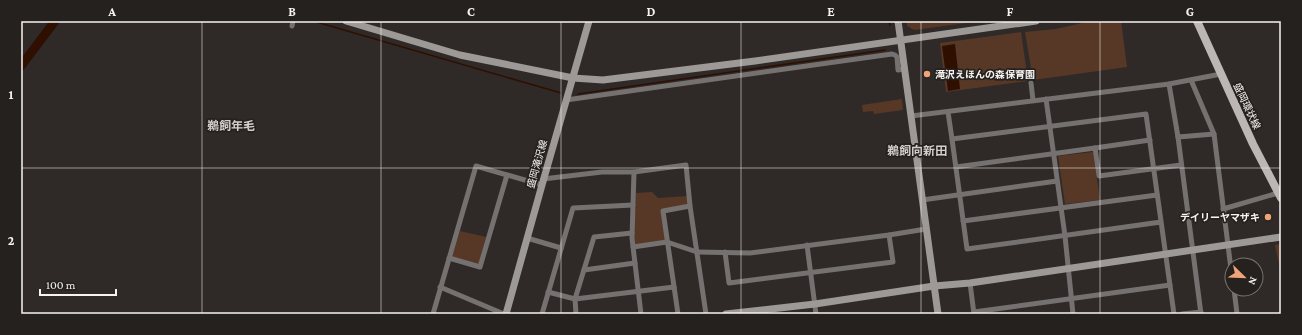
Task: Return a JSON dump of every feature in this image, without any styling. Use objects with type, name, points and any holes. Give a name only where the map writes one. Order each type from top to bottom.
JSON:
[{"type":"main road","name":"盛岡環状線","points":[[1197,21],[1254,144],[1280,196]]},
{"type":"street","points":[[346,21],[460,55],[573,78],[604,80],[901,40],[1004,23],[1036,21]]},
{"type":"street","name":"盛岡滝沢線","points":[[505,314],[590,21]]},
{"type":"street","points":[[898,21],[938,314]]},
{"type":"street","points":[[566,100],[892,54],[896,57],[898,70],[905,69]]},
{"type":"street","points":[[911,116],[1169,84],[1221,74]]},
{"type":"street","points":[[1191,80],[1214,134],[1230,257]]},
{"type":"street","points":[[1031,83],[1033,100]]},
{"type":"street","points":[[1169,84],[1182,164],[1201,313],[1182,314]]},
{"type":"street","points":[[1046,99],[1065,236],[1073,314]]},
{"type":"street","points":[[948,112],[967,249],[1161,222]]},
{"type":"street","points":[[952,139],[1146,114],[1174,314]]},
{"type":"street","points":[[1178,137],[1214,134]]},
{"type":"street","points":[[956,167],[1150,140]]},
{"type":"street","points":[[1095,148],[1098,176],[1182,164]]},
{"type":"street","points":[[433,314],[476,166],[507,175],[543,182],[602,172],[634,172],[686,165],[690,206],[706,314]]},
{"type":"street","points":[[634,172],[632,233],[641,314]]},
{"type":"street","points":[[449,258],[480,267],[507,175]]},
{"type":"street","points":[[922,200],[1057,181]]},
{"type":"street","points":[[963,222],[1157,195]]},
{"type":"street","points":[[1224,209],[1280,196]]},
{"type":"street","points":[[542,314],[573,208],[633,205]]},
{"type":"street","points":[[678,314],[662,211],[690,206]]},
{"type":"street","points":[[633,247],[667,242],[697,252],[750,253],[889,235],[926,228]]},
{"type":"street","points":[[576,314],[575,299],[594,237],[632,233]]},
{"type":"street","points":[[725,252],[729,283],[893,262],[889,235]]},
{"type":"street","points":[[726,314],[815,304],[934,286],[970,283],[1281,237]]},
{"type":"street","points":[[527,238],[561,248]]},
{"type":"street","points":[[807,245],[816,314]]},
{"type":"street","points":[[584,270],[635,263]]},
{"type":"street","points":[[970,283],[974,313],[1170,285]]},
{"type":"street","points":[[440,287],[505,314]]},
{"type":"street","points":[[548,292],[575,299],[674,287]]},
{"type":"street","points":[[1235,297],[1237,314]]},
{"type":"shaded area","points":[[907,21],[981,21],[914,30],[907,26]]},
{"type":"shaded area","points":[[1091,21],[1121,21],[1127,67],[1033,80],[1025,32],[1056,29]]},
{"type":"shaded area","points":[[1021,32],[1028,81],[946,92],[940,43]]},
{"type":"shaded area","points":[[955,44],[960,89],[948,91],[942,46]]},
{"type":"shaded area","points":[[902,99],[903,110],[874,114],[873,111],[863,112],[862,105]]},
{"type":"shaded area","points":[[1093,152],[1100,200],[1065,204],[1058,156]]},
{"type":"shaded area","points":[[652,192],[658,198],[688,196],[689,205],[661,210],[666,241],[634,245],[636,193]]},
{"type":"shaded area","points":[[460,231],[486,237],[479,263],[477,265],[452,257]]},
{"type":"shaded area","points":[[1281,244],[1281,267],[1280,268],[1275,245]]},
{"type":"waterway","points":[[21,66],[55,21]]},
{"type":"waterway","points":[[313,21],[561,93]]},
{"type":"waterway","points":[[889,21],[890,25]]},
{"type":"waterway","points":[[578,94],[885,50]]},
{"type":"place","name":"滝沢えほんの森保育園","points":[[927,74]]},
{"type":"place","name":"デイリーヤマザキ","points":[[1268,217]]},
{"type":"district","name":"鵜飼年毛","points":[[231,126]]},
{"type":"district","name":"鵜飼向新田","points":[[917,151]]}]
